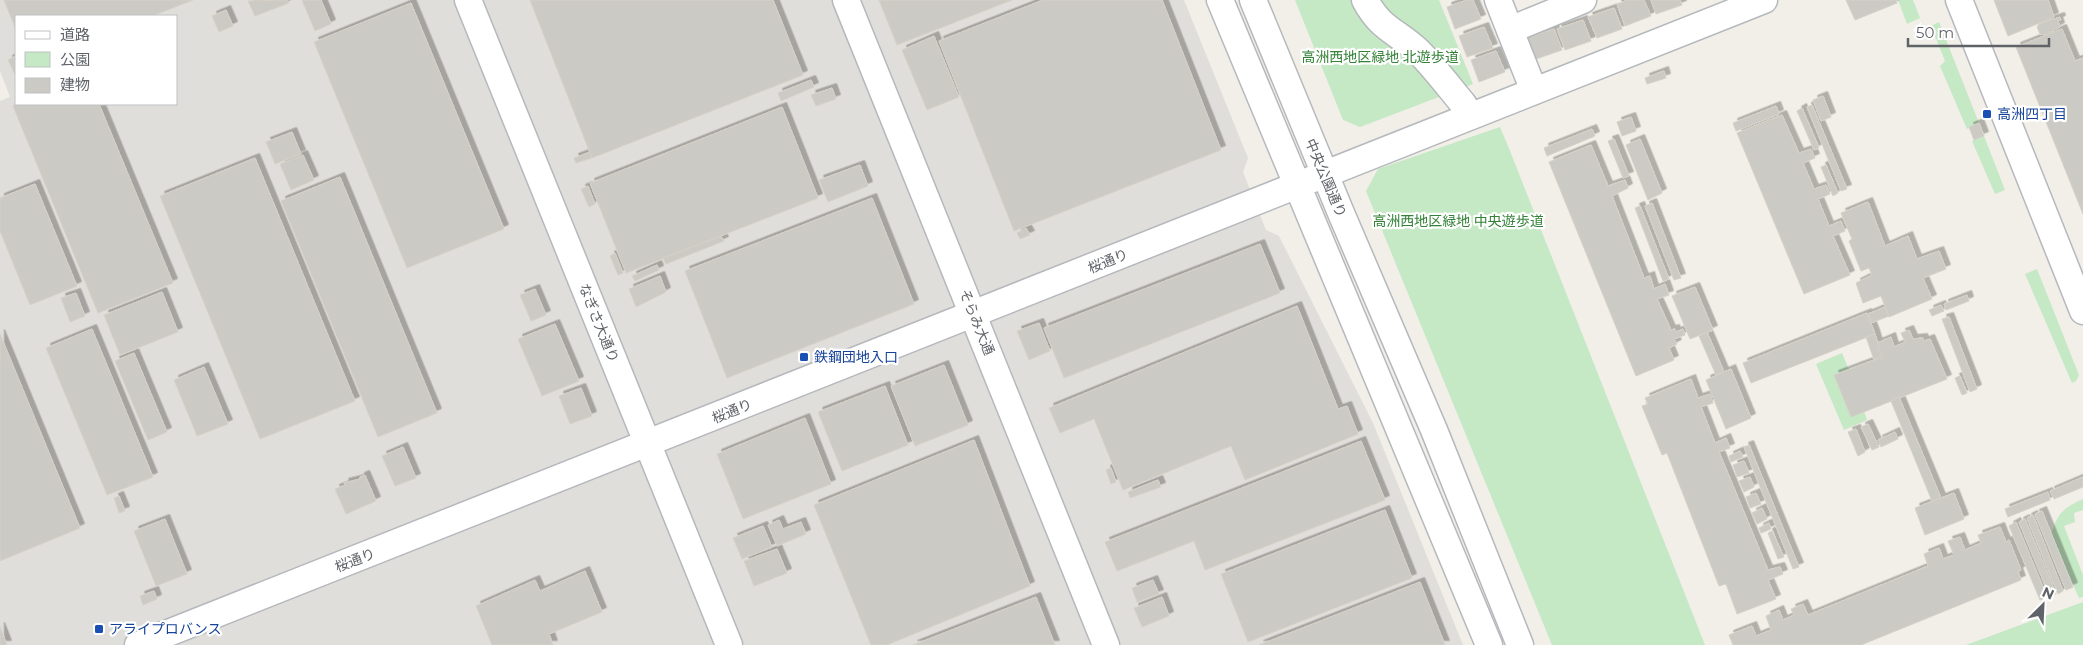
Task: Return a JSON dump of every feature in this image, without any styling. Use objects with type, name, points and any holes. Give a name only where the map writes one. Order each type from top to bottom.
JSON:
[{"type":"street","name":"なぎさ大通り","points":[[468,0],[729,645]]},
{"type":"street","name":"そらみ大通","points":[[846,0],[975,315],[1106,645]]},
{"type":"street","points":[[1220,0],[1489,645]]},
{"type":"street","name":"中央公園通り","points":[[1253,0],[1325,175],[1403,355],[1520,645]]},
{"type":"street","points":[[1365,0],[1372,13],[1391,33],[1417,50],[1464,105]]},
{"type":"street","points":[[1498,0],[1534,92]]},
{"type":"street","points":[[1510,30],[1583,0]]},
{"type":"street","name":"桜通り","points":[[138,645],[975,315],[1764,0]]},
{"type":"street","points":[[1959,0],[2083,311]]},
{"type":"shaded area","points":[[0,0],[1184,0],[1248,158],[1243,172],[1266,230],[1279,236],[1373,423],[1463,645],[0,645],[0,101],[10,97],[0,71]]},
{"type":"green space","name":"高洲西地区緑地 北遊歩道","points":[[1295,0],[1439,0],[1473,84],[1360,127],[1343,120]]},
{"type":"green space","points":[[1898,0],[1913,0],[1920,18],[1907,24]]},
{"type":"green space","points":[[1939,22],[1979,123],[1967,129],[1940,66],[1945,61],[1931,26]]},
{"type":"green space","name":"高洲西地区緑地 中央遊歩道","points":[[1500,127],[1705,645],[1552,645],[1366,191],[1378,169]]},
{"type":"green space","points":[[1984,136],[2005,190],[1995,194],[1972,141]]},
{"type":"green space","points":[[2037,269],[2079,375],[2076,381],[2072,383],[2025,274]]},
{"type":"green space","points":[[1842,353],[1849,370],[1834,375],[1851,416],[1864,411],[1867,420],[1844,430],[1816,364]]},
{"type":"green space","points":[[2083,499],[2083,510],[2074,513],[2075,522],[2064,526],[2083,575],[2083,597],[2079,598],[2051,534],[2062,512]]},
{"type":"green space","points":[[2083,602],[2083,645],[1966,645]]},
{"type":"building","points":[[4,0],[193,0],[155,15],[15,15],[15,28]]},
{"type":"building","points":[[287,0],[289,3],[255,16],[248,1]]},
{"type":"building","points":[[302,0],[321,0],[331,24],[315,31]]},
{"type":"building","points":[[530,0],[773,0],[803,75],[592,158]]},
{"type":"building","points":[[879,0],[1012,0],[897,45]]},
{"type":"building","points":[[1043,0],[1162,0],[1221,150],[1014,231],[939,41]]},
{"type":"building","points":[[1467,0],[1473,0],[1481,19],[1455,29],[1447,7]]},
{"type":"building","points":[[1628,0],[1644,0],[1651,16],[1625,26],[1617,4]]},
{"type":"building","points":[[1651,0],[1680,0],[1682,5],[1656,14]]},
{"type":"building","points":[[1846,0],[1896,0],[1897,3],[1855,20]]},
{"type":"building","points":[[1994,0],[2048,0],[2054,17],[2008,36]]},
{"type":"building","points":[[411,3],[504,229],[407,268],[314,42]]},
{"type":"building","points":[[1614,8],[1622,29],[1597,38],[1588,17]]},
{"type":"building","points":[[226,10],[233,26],[219,32],[212,16]]},
{"type":"building","points":[[2060,17],[2061,20],[2058,21],[2060,27],[2045,35],[2040,34],[2037,27],[2039,24]]},
{"type":"building","points":[[1583,20],[1591,41],[1565,50],[1557,29]]},
{"type":"building","points":[[1484,27],[1493,48],[1467,57],[1459,36]]},
{"type":"building","points":[[1554,29],[1562,50],[1536,59],[1528,38]]},
{"type":"building","points":[[2062,29],[2075,61],[2083,58],[2083,214],[2016,47]]},
{"type":"building","points":[[934,36],[959,97],[927,110],[902,50]]},
{"type":"building","points":[[1496,51],[1505,72],[1479,82],[1471,60]]},
{"type":"building","points":[[15,56],[15,75],[8,60]]},
{"type":"building","points":[[1664,71],[1666,78],[1647,84],[1645,78]]},
{"type":"building","points":[[811,80],[814,87],[781,101],[778,93]]},
{"type":"building","points":[[832,88],[836,99],[816,106],[811,95]]},
{"type":"building","points":[[1823,96],[1831,117],[1821,121],[1813,100]]},
{"type":"building","points":[[99,105],[173,283],[98,313],[13,106]]},
{"type":"building","points":[[1812,105],[1847,189],[1841,191],[1807,107]]},
{"type":"building","points":[[1776,106],[1779,114],[1736,131],[1733,123]]},
{"type":"building","points":[[782,107],[818,198],[626,273],[590,183]]},
{"type":"building","points":[[1802,108],[1819,148],[1814,150],[1797,111]]},
{"type":"building","points":[[1782,115],[1799,153],[1811,149],[1815,158],[1803,163],[1814,189],[1826,185],[1830,194],[1818,199],[1829,226],[1841,221],[1845,231],[1833,236],[1850,275],[1804,294],[1737,133]]},
{"type":"building","points":[[1631,117],[1636,131],[1622,136],[1617,122]]},
{"type":"building","points":[[1979,123],[1984,136],[1974,140],[1969,127]]},
{"type":"building","points":[[1592,129],[1595,136],[1547,156],[1544,148]]},
{"type":"building","points":[[292,132],[301,154],[275,164],[266,142]]},
{"type":"building","points":[[1614,139],[1629,176],[1623,178],[1608,141]]},
{"type":"building","points":[[1640,139],[1662,193],[1648,200],[1626,145]]},
{"type":"building","points":[[1591,145],[1608,186],[1625,180],[1628,188],[1612,196],[1644,278],[1650,276],[1654,289],[1665,284],[1669,295],[1657,299],[1671,330],[1675,329],[1676,332],[1683,329],[1685,335],[1674,339],[1677,344],[1669,348],[1674,360],[1636,376],[1549,162]]},
{"type":"building","points":[[590,152],[592,158],[576,163],[574,158]]},
{"type":"building","points":[[303,155],[314,180],[291,190],[280,164]]},
{"type":"building","points":[[255,158],[355,401],[260,439],[160,196]]},
{"type":"building","points":[[860,165],[868,186],[828,202],[819,180]]},
{"type":"building","points":[[1826,165],[1838,193],[1833,196],[1821,167]]},
{"type":"building","points":[[340,177],[437,413],[378,437],[281,201]]},
{"type":"building","points":[[35,184],[77,286],[30,305],[0,231],[0,198]]},
{"type":"building","points":[[588,186],[595,204],[589,207],[581,189]]},
{"type":"building","points":[[872,198],[914,304],[727,378],[685,271]]},
{"type":"building","points":[[1868,202],[1885,246],[1908,236],[1917,259],[1939,251],[1946,269],[1923,278],[1932,299],[1889,317],[1881,296],[1863,303],[1856,283],[1872,275],[1869,268],[1861,271],[1849,241],[1852,239],[1841,213]]},
{"type":"building","points":[[1652,203],[1681,278],[1674,280],[1645,206]]},
{"type":"building","points":[[1640,206],[1669,279],[1663,281],[1635,208]]},
{"type":"building","points":[[1026,228],[1030,235],[1020,239],[1017,233]]},
{"type":"building","points":[[721,236],[724,241],[666,264],[663,258]]},
{"type":"building","points":[[1260,244],[1280,293],[1064,378],[1044,328]]},
{"type":"building","points":[[615,253],[623,273],[618,275],[610,256]]},
{"type":"building","points":[[657,265],[659,270],[635,281],[632,276]]},
{"type":"building","points":[[660,276],[666,292],[636,307],[629,289]]},
{"type":"building","points":[[1695,287],[1713,330],[1690,339],[1672,296]]},
{"type":"building","points":[[535,289],[546,315],[531,321],[520,295]]},
{"type":"building","points":[[162,292],[178,332],[120,355],[104,315]]},
{"type":"building","points":[[76,293],[85,316],[70,322],[61,298]]},
{"type":"building","points":[[1967,295],[1969,301],[1946,310],[1944,304]]},
{"type":"building","points":[[1941,305],[1944,311],[1932,316],[1929,310]]},
{"type":"building","points":[[1297,306],[1338,409],[1347,406],[1358,434],[1245,480],[1231,446],[1123,490],[1094,419],[1060,433],[1049,408]]},
{"type":"building","points":[[1885,307],[1889,316],[1871,323],[1868,314]]},
{"type":"building","points":[[1867,313],[1875,334],[1751,383],[1743,363]]},
{"type":"building","points":[[1949,317],[1977,389],[1970,392],[1942,319]]},
{"type":"building","points":[[1039,323],[1050,351],[1029,360],[1017,331]]},
{"type":"building","points":[[555,324],[579,381],[542,396],[518,339]]},
{"type":"building","points":[[92,329],[153,477],[107,495],[46,348]]},
{"type":"building","points":[[1909,330],[1913,339],[1923,338],[1924,341],[1930,339],[1947,379],[1851,417],[1834,375],[1882,357],[1877,343],[1891,337],[1894,347],[1905,342],[1901,333]]},
{"type":"building","points":[[1707,332],[1724,372],[1716,375],[1699,336]]},
{"type":"building","points":[[0,334],[80,528],[0,561]]},
{"type":"building","points":[[1875,334],[1882,357],[1874,360],[1866,337]]},
{"type":"building","points":[[134,353],[167,432],[148,440],[115,361]]},
{"type":"building","points":[[944,365],[968,425],[915,446],[891,386]]},
{"type":"building","points":[[204,367],[228,424],[197,436],[174,380]]},
{"type":"building","points":[[1731,369],[1751,418],[1726,429],[1706,380]]},
{"type":"building","points":[[1960,376],[1967,393],[1962,395],[1955,378]]},
{"type":"building","points":[[1691,379],[1698,398],[1710,394],[1713,403],[1701,407],[1715,443],[1726,438],[1730,448],[1719,452],[1768,570],[1780,567],[1783,574],[1768,580],[1776,599],[1737,614],[1726,584],[1719,586],[1667,453],[1662,455],[1642,406],[1648,404],[1645,398]]},
{"type":"building","points":[[885,386],[908,445],[842,471],[818,412]]},
{"type":"building","points":[[581,388],[592,416],[570,424],[559,396]]},
{"type":"building","points":[[1899,397],[1941,498],[1932,501],[1891,401]]},
{"type":"building","points":[[805,418],[831,484],[743,519],[717,454]]},
{"type":"building","points":[[1868,424],[1879,447],[1872,450],[1861,427]]},
{"type":"building","points":[[1856,429],[1865,452],[1858,456],[1848,432]]},
{"type":"building","points":[[1895,432],[1898,439],[1881,447],[1878,440]]},
{"type":"building","points":[[974,440],[1030,586],[887,645],[871,645],[814,505]]},
{"type":"building","points":[[1361,441],[1385,500],[1205,570],[1194,541],[1117,571],[1105,542]]},
{"type":"building","points":[[1749,445],[1799,567],[1793,569],[1744,447]]},
{"type":"building","points":[[403,447],[416,478],[395,486],[382,456]]},
{"type":"building","points":[[1740,451],[1743,457],[1731,462],[1729,456]]},
{"type":"building","points":[[1744,461],[1749,473],[1737,477],[1733,465]]},
{"type":"building","points":[[1111,468],[1116,482],[1111,484],[1106,470]]},
{"type":"building","points":[[365,475],[376,501],[346,514],[335,489],[345,485],[344,483],[360,479],[360,477]]},
{"type":"building","points":[[1750,477],[1754,487],[1744,492],[1739,481]]},
{"type":"building","points":[[2083,477],[2083,487],[2054,499],[2050,491]]},
{"type":"building","points":[[1158,480],[1161,487],[1130,498],[1128,492]]},
{"type":"building","points":[[2048,492],[2050,500],[2008,517],[2005,509]]},
{"type":"building","points":[[1756,493],[1761,504],[1750,508],[1746,497]]},
{"type":"building","points":[[1954,493],[1964,519],[1925,535],[1915,508]]},
{"type":"building","points":[[119,496],[125,511],[119,513],[114,498]]},
{"type":"building","points":[[1762,508],[1767,519],[1757,524],[1752,513]]},
{"type":"building","points":[[1385,510],[1412,578],[1248,642],[1221,574]]},
{"type":"building","points":[[2042,511],[2073,587],[2066,590],[2035,514]]},
{"type":"building","points":[[2033,515],[2063,591],[2058,594],[2027,518]]},
{"type":"building","points":[[165,519],[187,574],[156,586],[134,531]]},
{"type":"building","points":[[2025,519],[2056,594],[2050,597],[2019,522]]},
{"type":"building","points":[[779,520],[783,529],[801,522],[806,534],[777,546],[768,525]]},
{"type":"building","points":[[2016,522],[2047,597],[2040,600],[2009,526]]},
{"type":"building","points":[[1769,523],[1771,529],[1761,533],[1759,528]]},
{"type":"building","points":[[763,526],[772,547],[742,559],[733,538]]},
{"type":"building","points":[[2000,527],[2006,542],[2009,540],[2021,570],[2018,572],[2021,580],[1861,645],[1733,645],[1729,635],[1752,626],[1756,636],[1771,630],[1766,616],[1779,610],[1783,620],[1794,615],[1791,609],[1803,604],[1808,615],[1928,566],[1924,554],[1939,548],[1943,559],[1954,555],[1948,541],[1960,537],[1965,550],[1981,543],[1978,535]]},
{"type":"building","points":[[1772,531],[1784,557],[1778,559],[1768,533]]},
{"type":"building","points":[[777,549],[787,573],[754,586],[744,561]]},
{"type":"building","points":[[585,571],[602,612],[549,634],[553,645],[492,645],[476,606],[535,580],[540,591]]},
{"type":"building","points":[[1153,580],[1159,594],[1137,602],[1132,588]]},
{"type":"building","points":[[1420,582],[1445,645],[1259,645]]},
{"type":"building","points":[[154,591],[157,599],[143,605],[140,596]]},
{"type":"building","points":[[1036,597],[1055,645],[913,645]]},
{"type":"building","points":[[1162,597],[1169,616],[1142,627],[1134,608]]},
{"type":"building","points":[[0,627],[7,645],[0,645]]},
{"type":"place","name":"高洲四丁目","points":[[1987,114]]},
{"type":"place","name":"鉄鋼団地入口","points":[[804,357]]},
{"type":"place","name":"アライプロバンス","points":[[99,629]]}]
